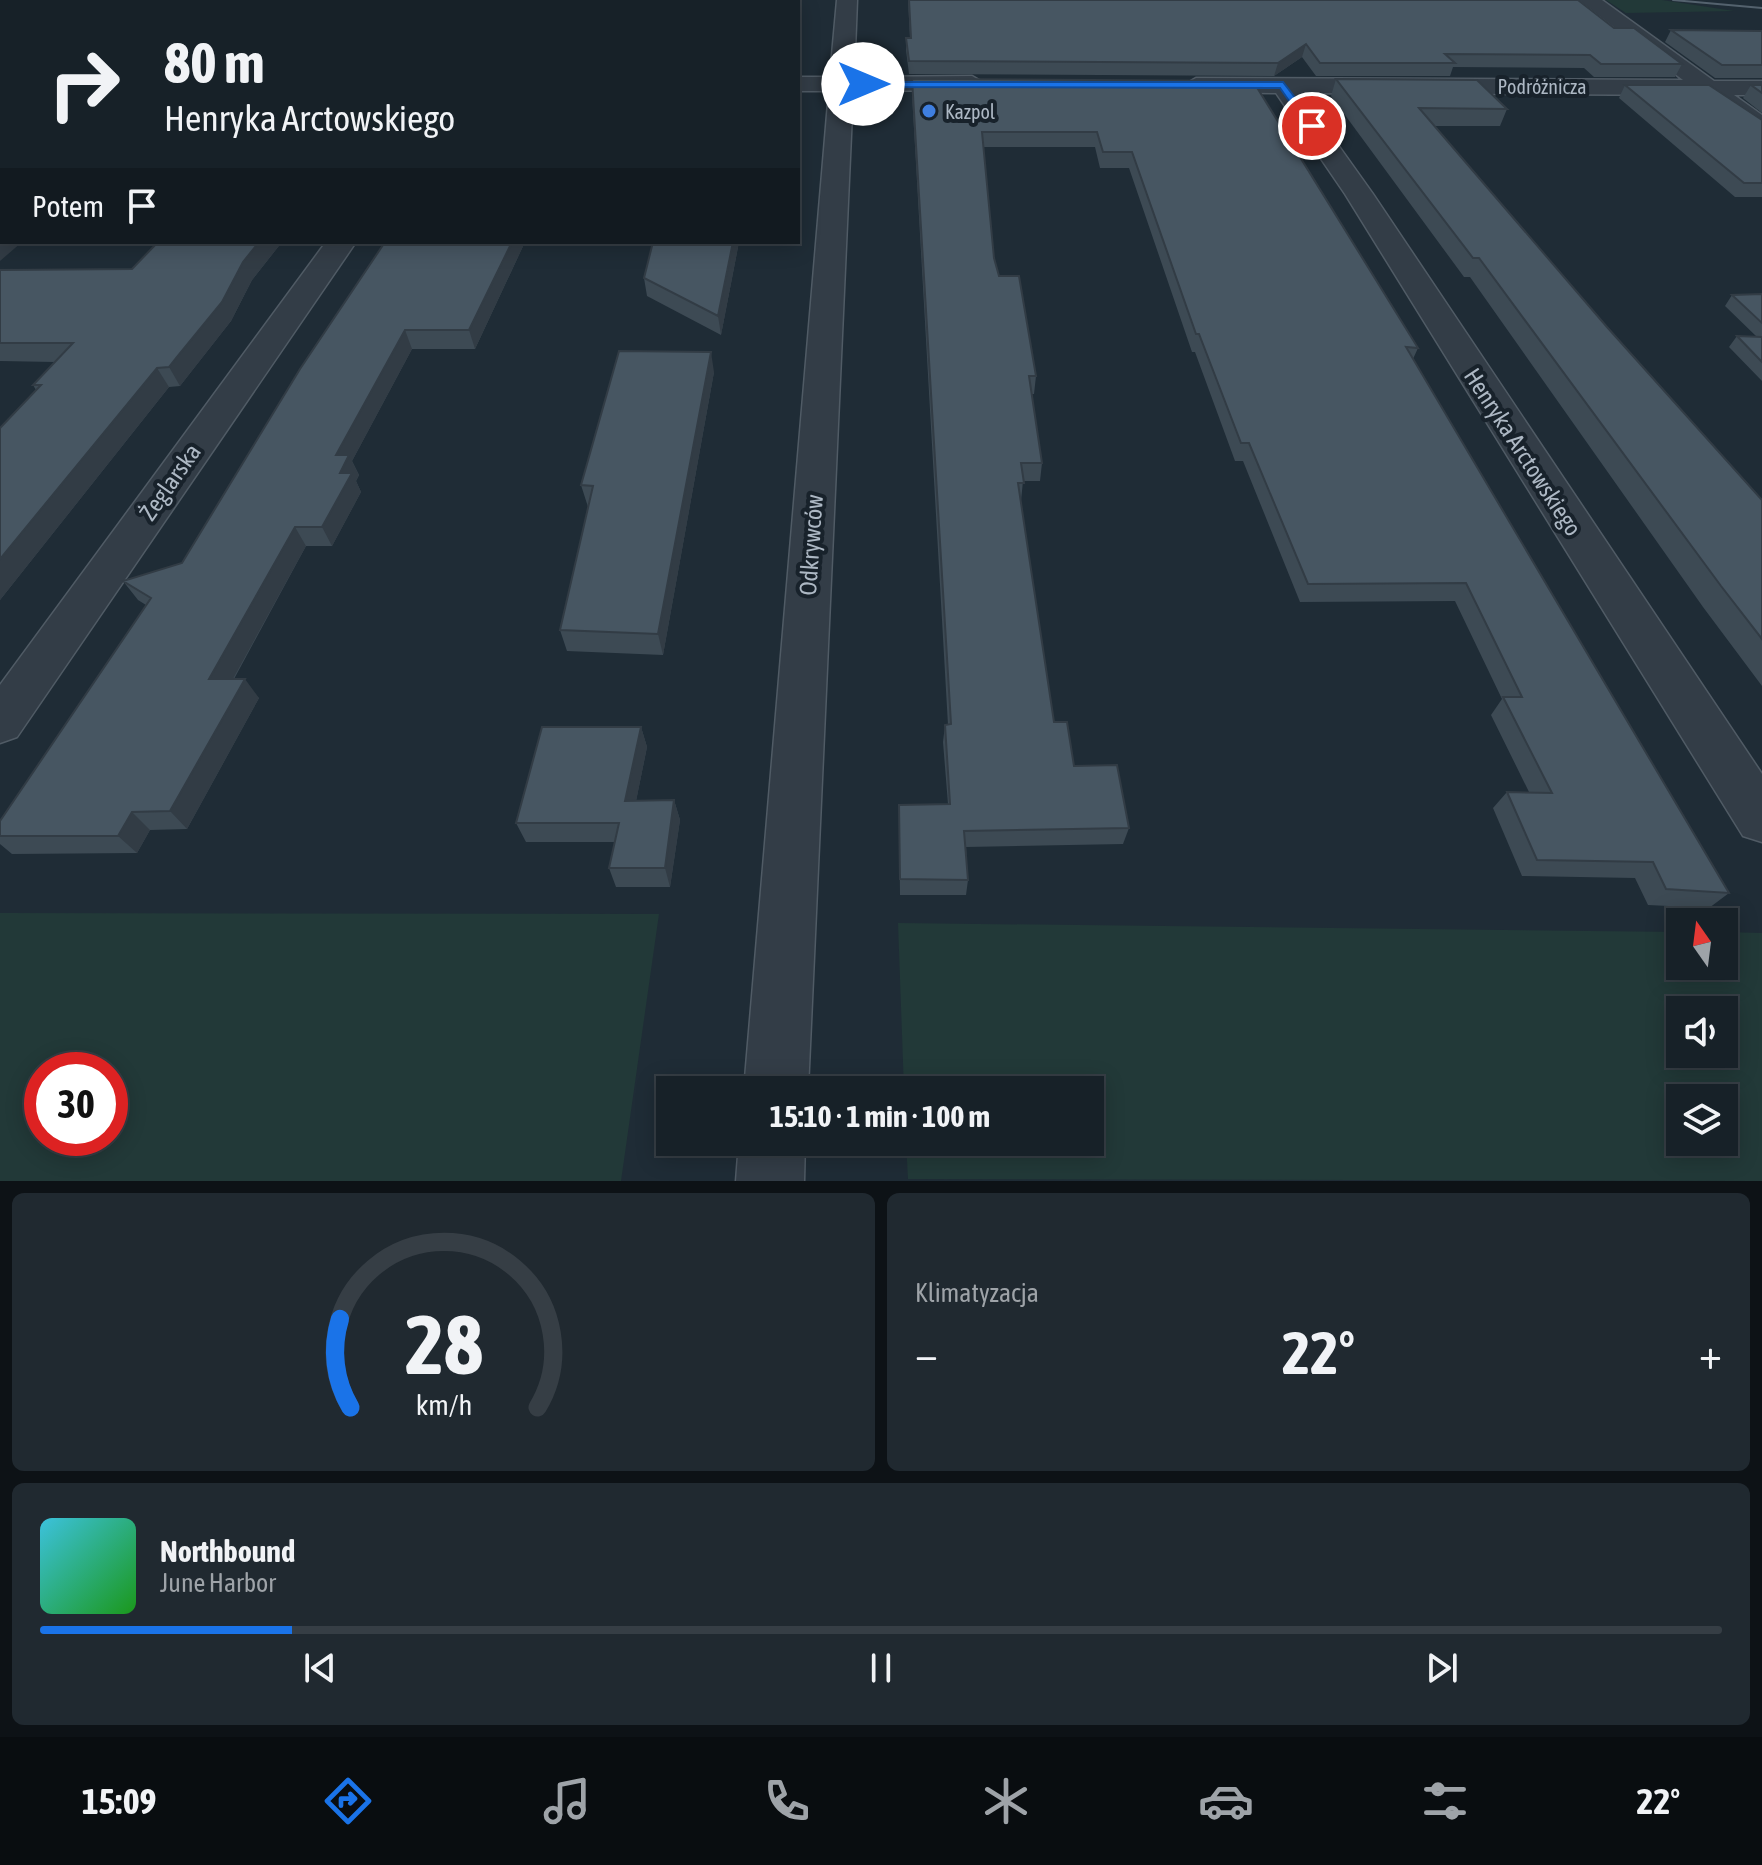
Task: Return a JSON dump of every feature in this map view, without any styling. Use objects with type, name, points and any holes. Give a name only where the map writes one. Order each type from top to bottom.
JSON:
[{"type":"street","name":"Odkrywców","points":[[777,1076],[847,0]]},
{"type":"street","points":[[1589,0],[1762,127]]},
{"type":"street","points":[[800,84],[1001,83]]},
{"type":"street","name":"Podróżnicza","points":[[1167,84],[1762,88]]},
{"type":"street","name":"Henryka Arctowskiego","points":[[1283,85],[1359,194],[1762,819]]},
{"type":"street","name":"Żeglarska","points":[[0,723],[340,244]]},
{"type":"street","points":[[770,1181],[771,1156]]},
{"type":"green space","points":[[1606,0],[1662,0],[1734,11],[1626,13]]},
{"type":"green space","points":[[0,913],[659,914],[621,1181],[0,1181]]},
{"type":"green space","points":[[898,923],[1666,932],[1666,980],[1738,980],[1738,932],[1762,933],[1762,1181],[908,1179],[907,1156],[1104,1156],[1104,1076],[903,1076]]},
{"type":"building","points":[[909,0],[1578,0],[1614,28],[1634,28],[1682,64],[1601,64],[1590,55],[1445,54],[1455,63],[1320,63],[1306,44],[1278,63],[909,61],[906,38],[911,38]]},
{"type":"building","points":[[1671,30],[1762,31],[1762,65],[1722,65]]},
{"type":"building","points":[[912,79],[1253,81],[1418,348],[1406,347],[1729,893],[1666,889],[1653,862],[1537,860],[1507,792],[1552,793],[1503,697],[1522,697],[1466,583],[1308,584],[1249,443],[1241,443],[1199,334],[1196,334],[1132,152],[1103,152],[1097,132],[982,132],[994,258],[999,276],[1019,276],[1036,376],[1029,376],[1042,463],[1021,463],[1024,483],[1018,483],[1054,722],[1067,722],[1074,766],[1117,765],[1129,828],[964,831],[968,880],[900,879],[899,805],[950,804],[945,725],[951,724]]},
{"type":"building","points":[[1336,79],[1477,80],[1507,109],[1419,108],[1607,327],[1762,500],[1762,639],[1479,258],[1473,258]]},
{"type":"building","points":[[1625,85],[1709,85],[1762,120],[1762,183],[1744,183]]},
{"type":"building","points":[[1751,85],[1762,85],[1762,93]]},
{"type":"building","points":[[156,244],[257,244],[243,262],[222,302],[169,367],[157,368],[0,559],[0,428],[41,385],[33,385],[73,343],[0,343],[0,270],[132,269]]},
{"type":"building","points":[[384,244],[511,244],[469,330],[405,330],[336,455],[349,455],[340,473],[352,473],[322,527],[295,527],[209,679],[245,679],[170,811],[132,812],[118,836],[0,836],[0,821],[151,598],[123,581],[182,563],[300,369]]},
{"type":"building","points":[[652,244],[733,244],[718,316],[644,278]]},
{"type":"building","points":[[1762,294],[1762,323],[1732,295]]},
{"type":"building","points":[[1737,336],[1762,337],[1762,362]]},
{"type":"building","points":[[619,351],[711,352],[658,634],[560,630],[593,486],[581,485]]},
{"type":"building","points":[[542,727],[641,727],[625,801],[674,800],[665,868],[609,868],[619,823],[516,823]]},
{"type":"tram line","points":[[1673,0],[1762,8]]},
{"type":"place","name":"Kazpol","points":[[929,111]]},
{"type":"route","points":[[863,84],[1283,85],[1312,126]]}]
